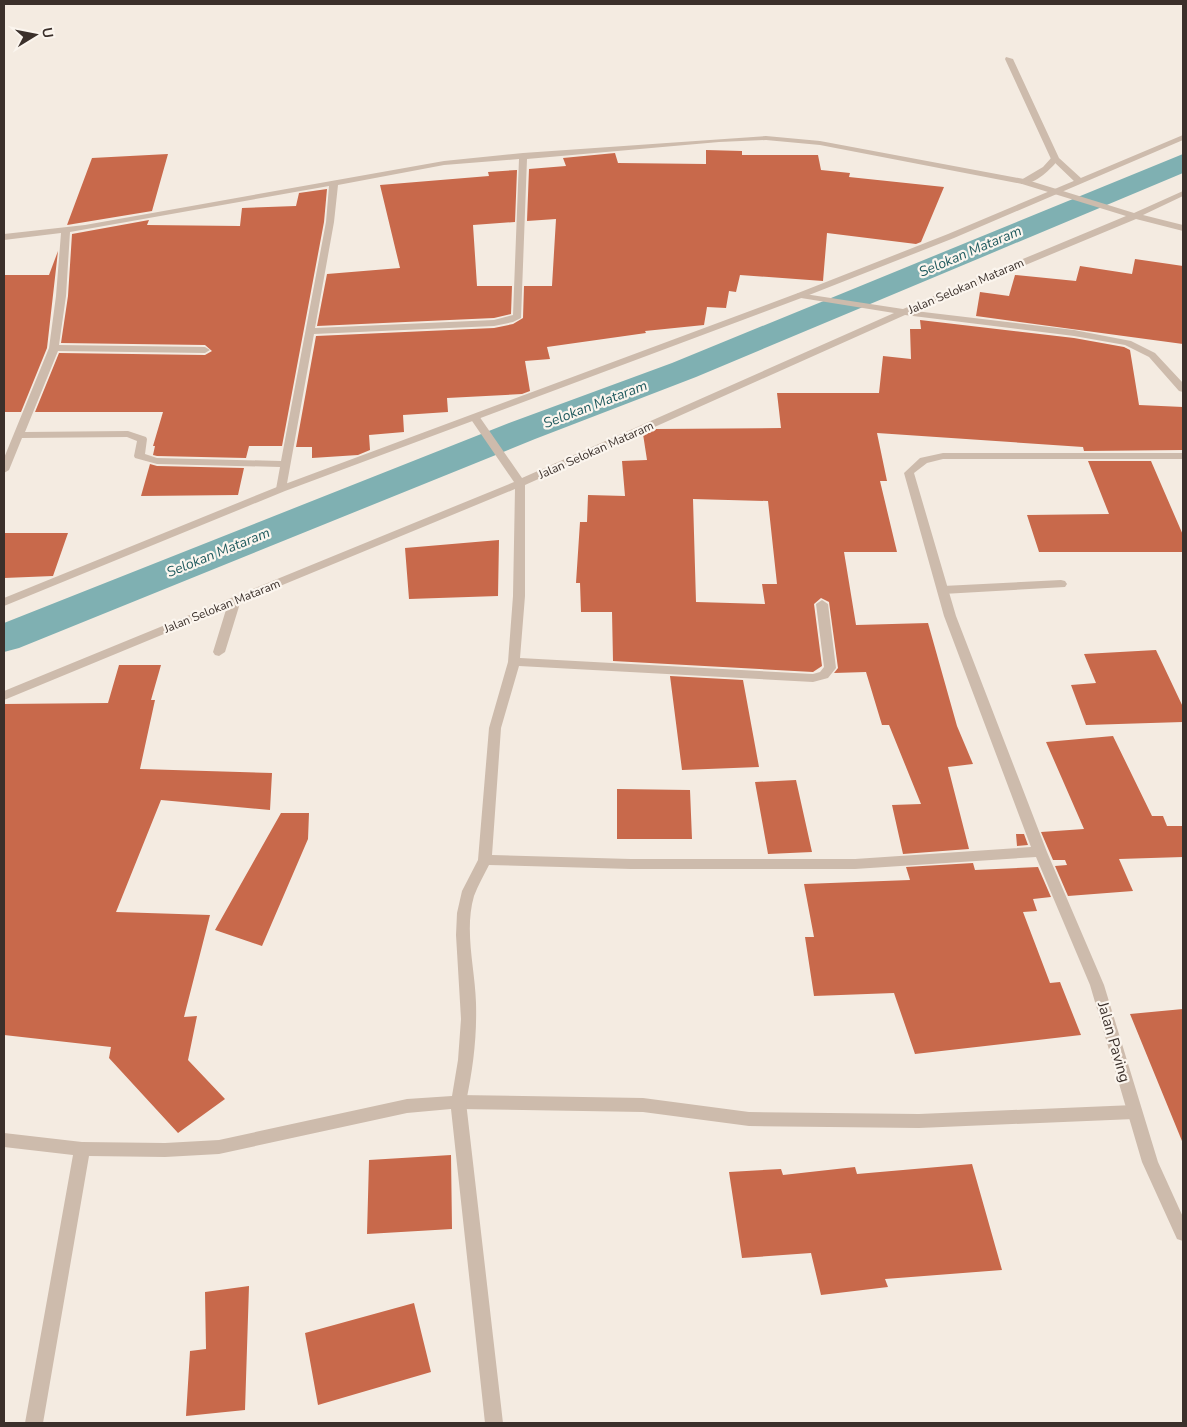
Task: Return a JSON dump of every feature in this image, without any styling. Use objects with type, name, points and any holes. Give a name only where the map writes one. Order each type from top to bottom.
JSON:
[{"type":"street","points":[[1009,59],[1055,159],[1079,181]]},
{"type":"street","points":[[4,602],[281,489],[801,295],[951,236],[1183,137]]},
{"type":"street","points":[[4,237],[66,230],[444,163],[523,155],[766,138],[867,150],[1024,182],[1115,211],[1183,228]]},
{"type":"street","points":[[310,331],[494,323],[510,320],[518,316],[523,155]]},
{"type":"street","points":[[1024,182],[1046,169],[1055,159]]},
{"type":"street","points":[[281,489],[330,222],[334,183]]},
{"type":"street","name":"Jalan Selokan Mataram","points":[[4,696],[235,600],[900,312],[1135,216],[1183,194]]},
{"type":"street","points":[[4,470],[9,449],[20,435],[54,348],[66,230]]},
{"type":"street","points":[[801,295],[818,300],[900,312],[1042,328],[1128,343],[1152,355],[1183,389]]},
{"type":"street","points":[[54,348],[205,350]]},
{"type":"street","points":[[475,418],[516,477],[519,596],[514,662],[495,728],[485,860],[466,900],[462,923],[468,993],[468,1036],[466,1069],[458,1102],[494,1423]]},
{"type":"street","points":[[20,435],[128,434],[142,439],[140,456],[157,462],[286,464]]},
{"type":"street","name":"Jalan Paving","points":[[1183,456],[943,456],[924,459],[916,464],[909,473],[950,616],[1040,852],[1096,985],[1150,1162],[1183,1234]]},
{"type":"street","points":[[942,590],[1061,584]]},
{"type":"street","points":[[219,652],[235,600]]},
{"type":"street","points":[[514,662],[813,678],[824,675],[830,668],[822,604]]},
{"type":"street","points":[[485,860],[631,864],[855,864],[1040,852]]},
{"type":"street","points":[[4,1140],[82,1149],[165,1150],[219,1147],[407,1106],[458,1102],[643,1105],[749,1119],[920,1121],[1134,1112]]},
{"type":"street","points":[[34,1423],[82,1149]]},
{"type":"building","points":[[706,150],[742,151],[742,155],[818,155],[821,170],[850,173],[849,177],[944,187],[921,242],[916,244],[827,233],[823,281],[740,275],[736,292],[729,291],[726,308],[707,307],[704,325],[645,331],[646,333],[547,347],[550,359],[525,361],[530,391],[522,394],[447,398],[448,412],[403,415],[404,432],[369,435],[370,450],[358,455],[312,458],[312,447],[296,447],[316,336],[494,328],[513,324],[523,318],[524,286],[552,286],[556,219],[527,221],[529,169],[566,166],[563,158],[615,153],[618,163],[706,164]]},
{"type":"building","points":[[168,154],[152,211],[67,225],[92,158]]},
{"type":"building","points":[[517,170],[515,222],[473,225],[477,286],[512,286],[511,314],[494,318],[317,326],[327,274],[400,268],[380,185],[489,176],[488,172]]},
{"type":"building","points":[[327,189],[324,222],[282,446],[249,446],[246,458],[157,456],[153,455],[155,446],[153,446],[163,412],[35,412],[59,353],[205,355],[212,351],[205,345],[61,343],[68,296],[72,234],[149,220],[147,225],[240,226],[242,208],[296,206],[299,193]]},
{"type":"building","points":[[58,251],[47,348],[21,412],[4,412],[4,275],[49,275]]},
{"type":"building","points":[[1135,259],[1183,266],[1183,344],[976,316],[980,292],[1009,296],[1015,275],[1076,281],[1080,266],[1132,274]]},
{"type":"building","points":[[920,320],[1074,338],[1124,347],[1130,350],[1139,405],[1183,407],[1183,450],[1084,451],[1083,447],[877,433],[887,481],[880,481],[897,552],[844,552],[856,625],[928,623],[957,726],[973,764],[948,767],[969,849],[903,854],[892,805],[921,804],[889,725],[882,725],[866,672],[834,673],[838,668],[829,602],[821,598],[814,604],[822,666],[813,672],[613,661],[612,612],[581,612],[580,583],[576,583],[580,522],[587,522],[588,495],[625,496],[622,461],[647,460],[643,434],[656,429],[781,428],[777,393],[879,393],[883,356],[911,359],[910,329],[921,329]],"holes":[[[693,499],[768,501],[777,584],[762,584],[765,604],[696,602]]]},
{"type":"building","points":[[1088,461],[1151,461],[1183,535],[1183,552],[1039,552],[1027,515],[1109,514]]},
{"type":"building","points":[[150,464],[157,466],[244,468],[238,495],[141,496]]},
{"type":"building","points":[[4,533],[68,533],[53,576],[4,578]]},
{"type":"building","points":[[499,540],[498,596],[409,599],[405,548]]},
{"type":"building","points":[[1156,650],[1183,707],[1183,722],[1086,725],[1071,685],[1096,683],[1084,654]]},
{"type":"building","points":[[119,665],[161,665],[151,700],[155,700],[140,769],[272,773],[270,810],[161,800],[116,912],[210,915],[184,1017],[197,1016],[188,1060],[225,1099],[178,1133],[109,1058],[111,1047],[4,1035],[4,704],[108,703]]},
{"type":"building","points":[[670,676],[743,680],[759,767],[682,770]]},
{"type":"building","points":[[1113,736],[1152,816],[1163,816],[1167,826],[1183,826],[1183,857],[1119,859],[1133,891],[1068,896],[1055,866],[1067,865],[1065,860],[1053,860],[1041,832],[1084,829],[1046,742]]},
{"type":"building","points":[[796,780],[812,852],[768,854],[755,782]]},
{"type":"building","points":[[617,789],[690,790],[692,839],[617,839]]},
{"type":"building","points":[[281,813],[309,813],[308,839],[262,946],[215,930]]},
{"type":"building","points":[[1016,834],[1024,834],[1028,845],[1017,846]]},
{"type":"building","points":[[973,863],[975,870],[1038,867],[1051,897],[1033,899],[1037,911],[1023,912],[1050,983],[1060,982],[1081,1035],[915,1054],[894,993],[814,996],[805,937],[814,937],[804,884],[910,880],[906,867]]},
{"type":"building","points":[[1183,1009],[1183,1141],[1182,1141],[1130,1014]]},
{"type":"building","points":[[451,1155],[452,1229],[367,1234],[369,1160]]},
{"type":"building","points":[[972,1164],[1002,1270],[885,1279],[888,1287],[821,1295],[811,1253],[742,1258],[729,1172],[781,1169],[783,1175],[855,1167],[857,1174]]},
{"type":"building","points":[[249,1286],[245,1410],[186,1416],[190,1351],[206,1349],[205,1292]]},
{"type":"building","points":[[414,1303],[431,1372],[318,1405],[305,1333]]},
{"type":"waterway","name":"Selokan Mataram","points":[[4,638],[522,431],[684,370],[1183,163]]}]
